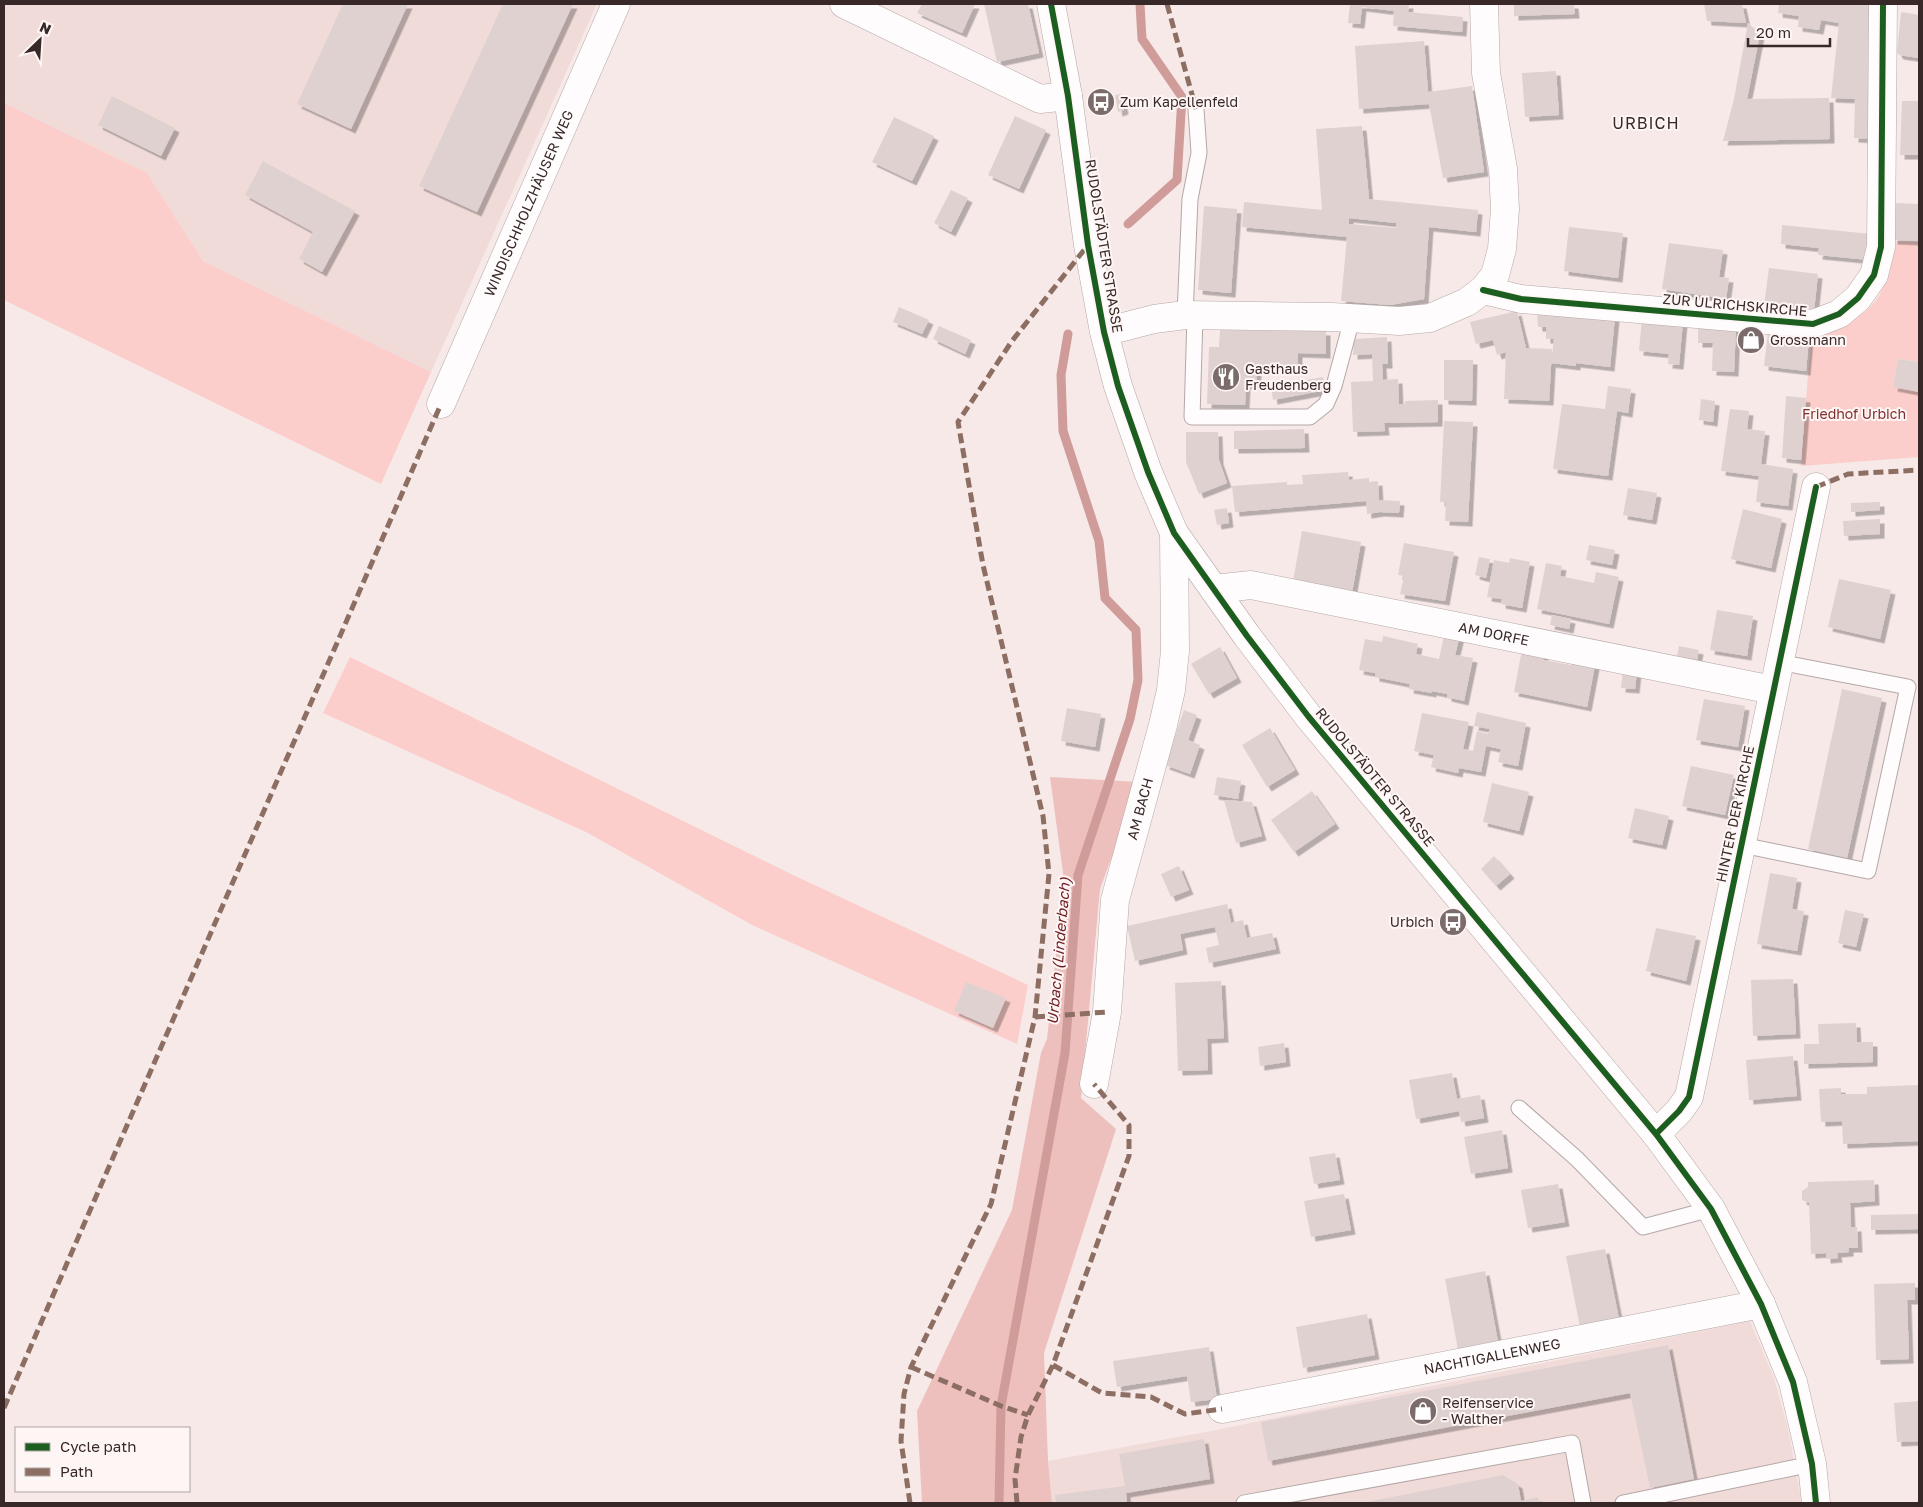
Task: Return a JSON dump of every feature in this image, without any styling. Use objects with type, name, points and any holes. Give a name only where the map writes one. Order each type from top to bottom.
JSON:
[{"type":"street","name":"WINDISCHHOLZHÄUSER WEG","points":[[441,404],[616,4]]},
{"type":"street","points":[[844,4],[1040,99],[1068,96]]},
{"type":"street","name":"RUDOLSTÄDTER STRASSE","points":[[1051,4],[1068,96],[1088,246],[1104,332],[1118,386],[1148,472],[1174,533],[1308,716],[1656,1134],[1711,1208],[1762,1304],[1793,1382],[1812,1464],[1816,1503]]},
{"type":"street","points":[[1104,332],[1154,319],[1190,315],[1352,318],[1399,321],[1430,318],[1468,302],[1483,290],[1495,275],[1502,250],[1505,209],[1503,169],[1486,73],[1484,4]]},
{"type":"street","name":"ZUR ULRICHSKIRCHE","points":[[1483,290],[1521,299],[1813,324],[1839,314],[1858,298],[1874,275],[1881,247],[1883,4]]},
{"type":"street","name":"HINTER DER KIRCHE","points":[[1656,1134],[1679,1111],[1688,1097],[1816,488]]},
{"type":"street","name":"AM BACH","points":[[1094,1084],[1108,1012],[1114,900],[1171,690],[1175,651],[1174,533]]},
{"type":"street","name":"AM DORFE","points":[[1214,589],[1251,586],[1773,690]]},
{"type":"street","name":"NACHTIGALLENWEG","points":[[1222,1409],[1762,1304]]},
{"type":"lane","points":[[1196,109],[1199,153],[1190,199],[1192,417],[1310,417],[1326,404],[1330,395],[1352,318]]},
{"type":"lane","name":"HINTER DER KIRCHE","points":[[1742,844],[1868,871],[1908,688],[1779,662]]},
{"type":"lane","points":[[1519,1108],[1577,1159],[1644,1227],[1711,1208]]},
{"type":"lane","points":[[1244,1503],[1572,1443],[1582,1503]]},
{"type":"lane","points":[[1623,1503],[1812,1464]]},
{"type":"shaded area","points":[[4,4],[597,4],[431,372],[203,261],[147,173],[4,103]]},
{"type":"shaded area","points":[[1050,777],[1139,782],[1100,889],[1081,1098],[1116,1129],[1044,1353],[1048,1461],[1052,1503],[922,1503],[917,1411],[1012,1210],[1041,1053],[1047,1039],[1064,880]]},
{"type":"shaded area","points":[[1750,1321],[1774,1378],[1788,1429],[1802,1503],[1052,1503],[1048,1461],[1211,1431]]},
{"type":"green space","points":[[4,103],[147,173],[203,261],[431,372],[381,484],[4,300]]},
{"type":"green space","name":"Friedhof Urbich","points":[[1897,241],[1919,242],[1919,362],[1898,359],[1893,387],[1919,392],[1919,457],[1801,466],[1811,336],[1850,321],[1874,303],[1885,282]]},
{"type":"green space","points":[[350,657],[791,874],[1028,985],[1017,1044],[754,926],[586,832],[323,713]]},
{"type":"building","points":[[343,4],[408,4],[351,129],[297,104]]},
{"type":"building","points":[[503,4],[573,4],[477,212],[419,186]]},
{"type":"building","points":[[922,4],[975,4],[962,33],[917,13]]},
{"type":"building","points":[[984,4],[1028,4],[1039,53],[997,62]]},
{"type":"building","points":[[1350,4],[1409,4],[1408,12],[1463,17],[1462,32],[1393,26],[1394,11],[1362,7],[1360,24],[1348,23]]},
{"type":"building","points":[[1514,4],[1574,4],[1575,14],[1514,16]]},
{"type":"building","points":[[1704,4],[1742,4],[1746,23],[1707,21]]},
{"type":"building","points":[[1779,4],[1876,4],[1874,139],[1854,138],[1855,99],[1831,98],[1839,23],[1821,20],[1819,30],[1798,27],[1799,16],[1778,13]]},
{"type":"building","points":[[1902,12],[1919,15],[1919,58],[1899,55],[1897,52]]},
{"type":"building","points":[[1748,23],[1760,34],[1747,99],[1829,98],[1830,139],[1723,141],[1734,99]]},
{"type":"building","points":[[1424,41],[1428,92],[1472,86],[1484,172],[1443,178],[1429,104],[1359,109],[1355,46]]},
{"type":"building","points":[[1556,71],[1559,115],[1525,117],[1522,73]]},
{"type":"building","points":[[1121,94],[1124,110],[1118,112],[1115,95]]},
{"type":"building","points":[[112,96],[175,128],[161,156],[98,125]]},
{"type":"building","points":[[1902,101],[1919,101],[1919,155],[1900,155]]},
{"type":"building","points":[[1015,116],[1046,130],[1019,189],[988,175]]},
{"type":"building","points":[[894,117],[934,136],[912,181],[872,162]]},
{"type":"building","points":[[1362,126],[1369,199],[1478,210],[1476,232],[1429,227],[1424,299],[1390,305],[1341,301],[1347,237],[1242,227],[1244,202],[1322,210],[1316,129]],"holes":[[[1349,218],[1396,223],[1396,228],[1349,224]]]},
{"type":"building","points":[[263,161],[355,211],[322,272],[299,259],[313,232],[245,195]]},
{"type":"building","points":[[951,190],[968,198],[951,232],[934,223]]},
{"type":"building","points":[[1895,203],[1919,204],[1919,241],[1893,240]]},
{"type":"building","points":[[1204,206],[1237,209],[1231,293],[1198,290]]},
{"type":"building","points":[[1782,225],[1871,234],[1869,260],[1818,255],[1819,248],[1781,244]]},
{"type":"building","points":[[1569,227],[1623,233],[1618,278],[1564,271]]},
{"type":"building","points":[[1669,243],[1723,250],[1719,277],[1729,278],[1726,299],[1662,289]]},
{"type":"building","points":[[1769,268],[1818,274],[1814,311],[1764,305]]},
{"type":"building","points":[[899,307],[929,320],[922,334],[893,322]]},
{"type":"building","points":[[1517,311],[1526,348],[1552,349],[1549,401],[1504,399],[1506,352],[1497,355],[1493,340],[1476,344],[1470,322]]},
{"type":"building","points":[[1537,311],[1615,317],[1610,367],[1576,363],[1576,366],[1551,363],[1554,339],[1546,339],[1546,327],[1538,327]]},
{"type":"building","points":[[1642,318],[1683,321],[1679,365],[1668,364],[1669,354],[1639,351]]},
{"type":"building","points":[[939,326],[971,340],[965,354],[933,339]]},
{"type":"building","points":[[1698,326],[1736,327],[1734,372],[1712,371],[1713,343],[1698,343]]},
{"type":"building","points":[[1220,330],[1326,331],[1326,354],[1298,353],[1298,370],[1257,369],[1256,385],[1246,384],[1245,405],[1207,404],[1209,347],[1219,347]]},
{"type":"building","points":[[1768,333],[1809,338],[1806,371],[1764,366]]},
{"type":"building","points":[[1387,337],[1388,364],[1382,364],[1383,380],[1398,379],[1399,404],[1405,404],[1405,401],[1438,400],[1438,422],[1384,423],[1385,431],[1353,432],[1351,382],[1373,381],[1372,354],[1353,355],[1354,339]]},
{"type":"building","points":[[1898,359],[1919,362],[1919,392],[1893,387]]},
{"type":"building","points":[[1444,360],[1473,360],[1472,401],[1444,400]]},
{"type":"building","points":[[1323,377],[1326,390],[1273,400],[1271,386]]},
{"type":"building","points":[[1608,386],[1631,389],[1628,413],[1617,411],[1608,476],[1553,469],[1562,404],[1605,409]]},
{"type":"building","points":[[1786,396],[1806,398],[1801,460],[1782,458]]},
{"type":"building","points":[[1701,399],[1715,401],[1713,422],[1699,420]]},
{"type":"building","points":[[1730,409],[1749,411],[1747,429],[1765,431],[1761,464],[1793,469],[1788,506],[1756,502],[1759,476],[1721,471]]},
{"type":"building","points":[[1444,421],[1473,422],[1468,522],[1445,521],[1446,502],[1440,502]]},
{"type":"building","points":[[1304,429],[1305,448],[1234,449],[1234,431]]},
{"type":"building","points":[[1186,432],[1218,432],[1219,460],[1227,483],[1199,494],[1186,462]]},
{"type":"building","points":[[1348,472],[1349,480],[1369,478],[1369,482],[1378,481],[1379,500],[1400,501],[1399,513],[1380,512],[1367,514],[1366,501],[1235,512],[1232,486],[1287,482],[1287,485],[1303,484],[1302,475]]},
{"type":"building","points":[[1628,488],[1657,493],[1652,520],[1623,515]]},
{"type":"building","points":[[1880,502],[1880,510],[1851,512],[1851,503]]},
{"type":"building","points":[[1227,508],[1229,523],[1217,525],[1214,510]]},
{"type":"building","points":[[1743,509],[1782,519],[1771,568],[1731,559]]},
{"type":"building","points":[[1880,519],[1880,534],[1844,536],[1843,521]]},
{"type":"building","points":[[1302,531],[1361,542],[1352,593],[1293,581]]},
{"type":"building","points":[[1404,543],[1454,552],[1445,601],[1400,594],[1404,576],[1398,575]]},
{"type":"building","points":[[1589,545],[1615,550],[1612,565],[1586,560]]},
{"type":"building","points":[[1479,557],[1490,559],[1486,578],[1475,575]]},
{"type":"building","points":[[1510,558],[1530,562],[1522,608],[1501,604],[1502,599],[1487,597],[1494,560],[1509,563]]},
{"type":"building","points":[[1546,563],[1562,566],[1560,576],[1594,583],[1596,572],[1619,577],[1609,624],[1537,609]]},
{"type":"building","points":[[1839,579],[1891,590],[1880,639],[1828,627]]},
{"type":"building","points":[[1717,610],[1753,616],[1747,656],[1710,650]]},
{"type":"building","points":[[1552,615],[1571,619],[1569,629],[1550,625]]},
{"type":"building","points":[[1445,631],[1460,635],[1455,655],[1473,658],[1464,701],[1447,697],[1447,694],[1409,689],[1410,684],[1375,677],[1375,673],[1359,670],[1365,639],[1382,642],[1383,636],[1418,644],[1416,654],[1439,659]]},
{"type":"building","points":[[1523,644],[1545,649],[1543,660],[1571,665],[1573,655],[1596,660],[1587,707],[1514,692]]},
{"type":"building","points":[[1679,646],[1699,650],[1697,660],[1677,656]]},
{"type":"building","points":[[1220,647],[1237,678],[1209,694],[1191,664]]},
{"type":"building","points":[[1623,669],[1637,671],[1635,689],[1621,688]]},
{"type":"building","points":[[1842,689],[1882,698],[1847,858],[1808,849]]},
{"type":"building","points":[[1704,699],[1745,706],[1738,747],[1696,740]]},
{"type":"building","points":[[1067,708],[1101,714],[1095,747],[1061,741]]},
{"type":"building","points":[[1184,710],[1197,715],[1188,740],[1200,745],[1190,774],[1165,765]]},
{"type":"building","points":[[1477,712],[1526,723],[1518,766],[1498,762],[1501,749],[1486,746],[1481,772],[1459,768],[1458,773],[1431,767],[1434,755],[1414,751],[1422,713],[1469,722],[1463,749],[1473,751],[1477,731],[1488,734],[1490,729],[1474,726]]},
{"type":"building","points":[[1270,728],[1295,770],[1267,787],[1242,745]]},
{"type":"building","points":[[1691,766],[1734,775],[1725,815],[1682,806]]},
{"type":"building","points":[[1217,777],[1241,781],[1238,799],[1214,795]]},
{"type":"building","points":[[1492,783],[1529,792],[1519,831],[1483,822]]},
{"type":"building","points":[[1312,791],[1335,824],[1294,852],[1271,820]]},
{"type":"building","points":[[1224,800],[1252,802],[1262,836],[1236,843]]},
{"type":"building","points":[[1635,808],[1669,816],[1662,845],[1628,838]]},
{"type":"building","points":[[1494,856],[1510,874],[1496,886],[1481,869]]},
{"type":"building","points":[[1179,866],[1189,890],[1171,897],[1161,874]]},
{"type":"building","points":[[1770,873],[1797,878],[1792,909],[1804,911],[1797,951],[1757,944]]},
{"type":"building","points":[[1227,904],[1231,923],[1243,920],[1247,938],[1272,933],[1276,949],[1209,963],[1206,948],[1219,945],[1215,927],[1180,934],[1183,950],[1135,961],[1127,926]]},
{"type":"building","points":[[1845,910],[1864,914],[1856,947],[1838,943]]},
{"type":"building","points":[[1656,928],[1696,936],[1686,981],[1646,971]]},
{"type":"building","points":[[1793,979],[1796,1034],[1753,1036],[1751,980]]},
{"type":"building","points":[[1221,981],[1224,1038],[1207,1039],[1208,1070],[1178,1071],[1175,983]]},
{"type":"building","points":[[966,982],[1006,998],[993,1028],[954,1011]]},
{"type":"building","points":[[1856,1023],[1857,1042],[1873,1042],[1873,1062],[1804,1064],[1804,1044],[1819,1044],[1818,1024]]},
{"type":"building","points":[[1284,1043],[1286,1062],[1260,1066],[1258,1047]]},
{"type":"building","points":[[1793,1056],[1797,1096],[1749,1100],[1746,1060]]},
{"type":"building","points":[[1452,1073],[1457,1099],[1480,1095],[1484,1118],[1461,1122],[1459,1111],[1416,1119],[1409,1080]]},
{"type":"building","points":[[1919,1085],[1919,1141],[1843,1144],[1842,1121],[1821,1122],[1819,1089],[1841,1088],[1841,1094],[1867,1094],[1867,1087]]},
{"type":"building","points":[[1502,1130],[1508,1168],[1471,1174],[1464,1137]]},
{"type":"building","points":[[1335,1153],[1340,1180],[1314,1184],[1309,1157]]},
{"type":"building","points":[[1874,1180],[1875,1201],[1850,1203],[1851,1227],[1857,1227],[1858,1248],[1849,1248],[1849,1252],[1837,1253],[1838,1258],[1826,1259],[1826,1253],[1811,1254],[1809,1203],[1802,1200],[1802,1191],[1808,1187],[1808,1182]]},
{"type":"building","points":[[1558,1184],[1565,1222],[1528,1228],[1521,1190]]},
{"type":"building","points":[[1344,1194],[1351,1230],[1311,1237],[1304,1201]]},
{"type":"building","points":[[1919,1214],[1919,1229],[1871,1230],[1871,1215]]},
{"type":"building","points":[[1605,1249],[1619,1319],[1580,1327],[1566,1256]]},
{"type":"building","points":[[1485,1271],[1498,1342],[1458,1350],[1445,1279]]},
{"type":"building","points":[[1915,1283],[1915,1300],[1907,1300],[1909,1359],[1876,1360],[1874,1284]]},
{"type":"building","points":[[1367,1314],[1375,1355],[1303,1368],[1296,1327]]},
{"type":"building","points":[[1668,1345],[1694,1479],[1650,1488],[1630,1393],[1268,1461],[1261,1422]]},
{"type":"building","points":[[1209,1347],[1217,1399],[1191,1402],[1187,1376],[1117,1387],[1113,1361]]},
{"type":"building","points":[[1919,1401],[1919,1441],[1897,1442],[1894,1403]]},
{"type":"building","points":[[1204,1439],[1210,1479],[1126,1493],[1127,1503],[1056,1503],[1055,1495],[1125,1486],[1119,1454]]},
{"type":"building","points":[[1503,1475],[1518,1484],[1521,1501],[1538,1497],[1539,1503],[1362,1503]]},
{"type":"waterway","name":"Urbach (Linderbach)","points":[[1128,224],[1177,180],[1182,97],[1142,39],[1140,4]]},
{"type":"waterway","name":"Urbach (Linderbach)","points":[[999,1503],[1001,1406],[1065,1053],[1078,875],[1130,719],[1138,680],[1136,630],[1105,598],[1099,541],[1063,431],[1061,375],[1068,334]]},
{"type":"marked path","points":[[1167,4],[1196,109]]},
{"type":"marked path","points":[[910,1503],[901,1441],[904,1394],[911,1367],[991,1204],[1035,1017],[1049,874],[1043,816],[983,565],[958,422],[1012,341],[1088,245]]},
{"type":"marked path","points":[[4,1408],[441,404]]},
{"type":"marked path","points":[[1816,487],[1848,474],[1919,470]]},
{"type":"marked path","points":[[1035,1017],[1107,1012]]},
{"type":"marked path","points":[[1017,1503],[1015,1479],[1021,1437],[1028,1415],[1053,1365],[1129,1156],[1129,1125],[1094,1084]]},
{"type":"marked path","points":[[1053,1365],[1102,1393],[1151,1397],[1185,1414],[1222,1409]]},
{"type":"marked path","points":[[911,1367],[1001,1406],[1028,1415]]},
{"type":"cycle path","points":[[1051,4],[1068,96],[1088,245],[1104,332],[1118,386],[1148,472],[1174,533],[1247,636],[1308,716],[1656,1134],[1711,1209],[1761,1304],[1793,1382],[1812,1464],[1816,1503]]},
{"type":"cycle path","points":[[1483,290],[1521,299],[1813,324],[1839,314],[1858,298],[1874,275],[1881,247],[1883,4]]},
{"type":"cycle path","points":[[1656,1134],[1679,1111],[1689,1097],[1816,487]]},
{"type":"place","name":"Zum Kapellenfeld","points":[[1101,102]]},
{"type":"place","name":"Grossmann","points":[[1751,340]]},
{"type":"place","name":"Gasthaus Freudenberg","points":[[1226,377]]},
{"type":"place","name":"Urbich","points":[[1453,922]]},
{"type":"place","name":"Reifenservice - Walther","points":[[1423,1411]]},
{"type":"district","name":"URBICH","points":[[1646,123]]}]
